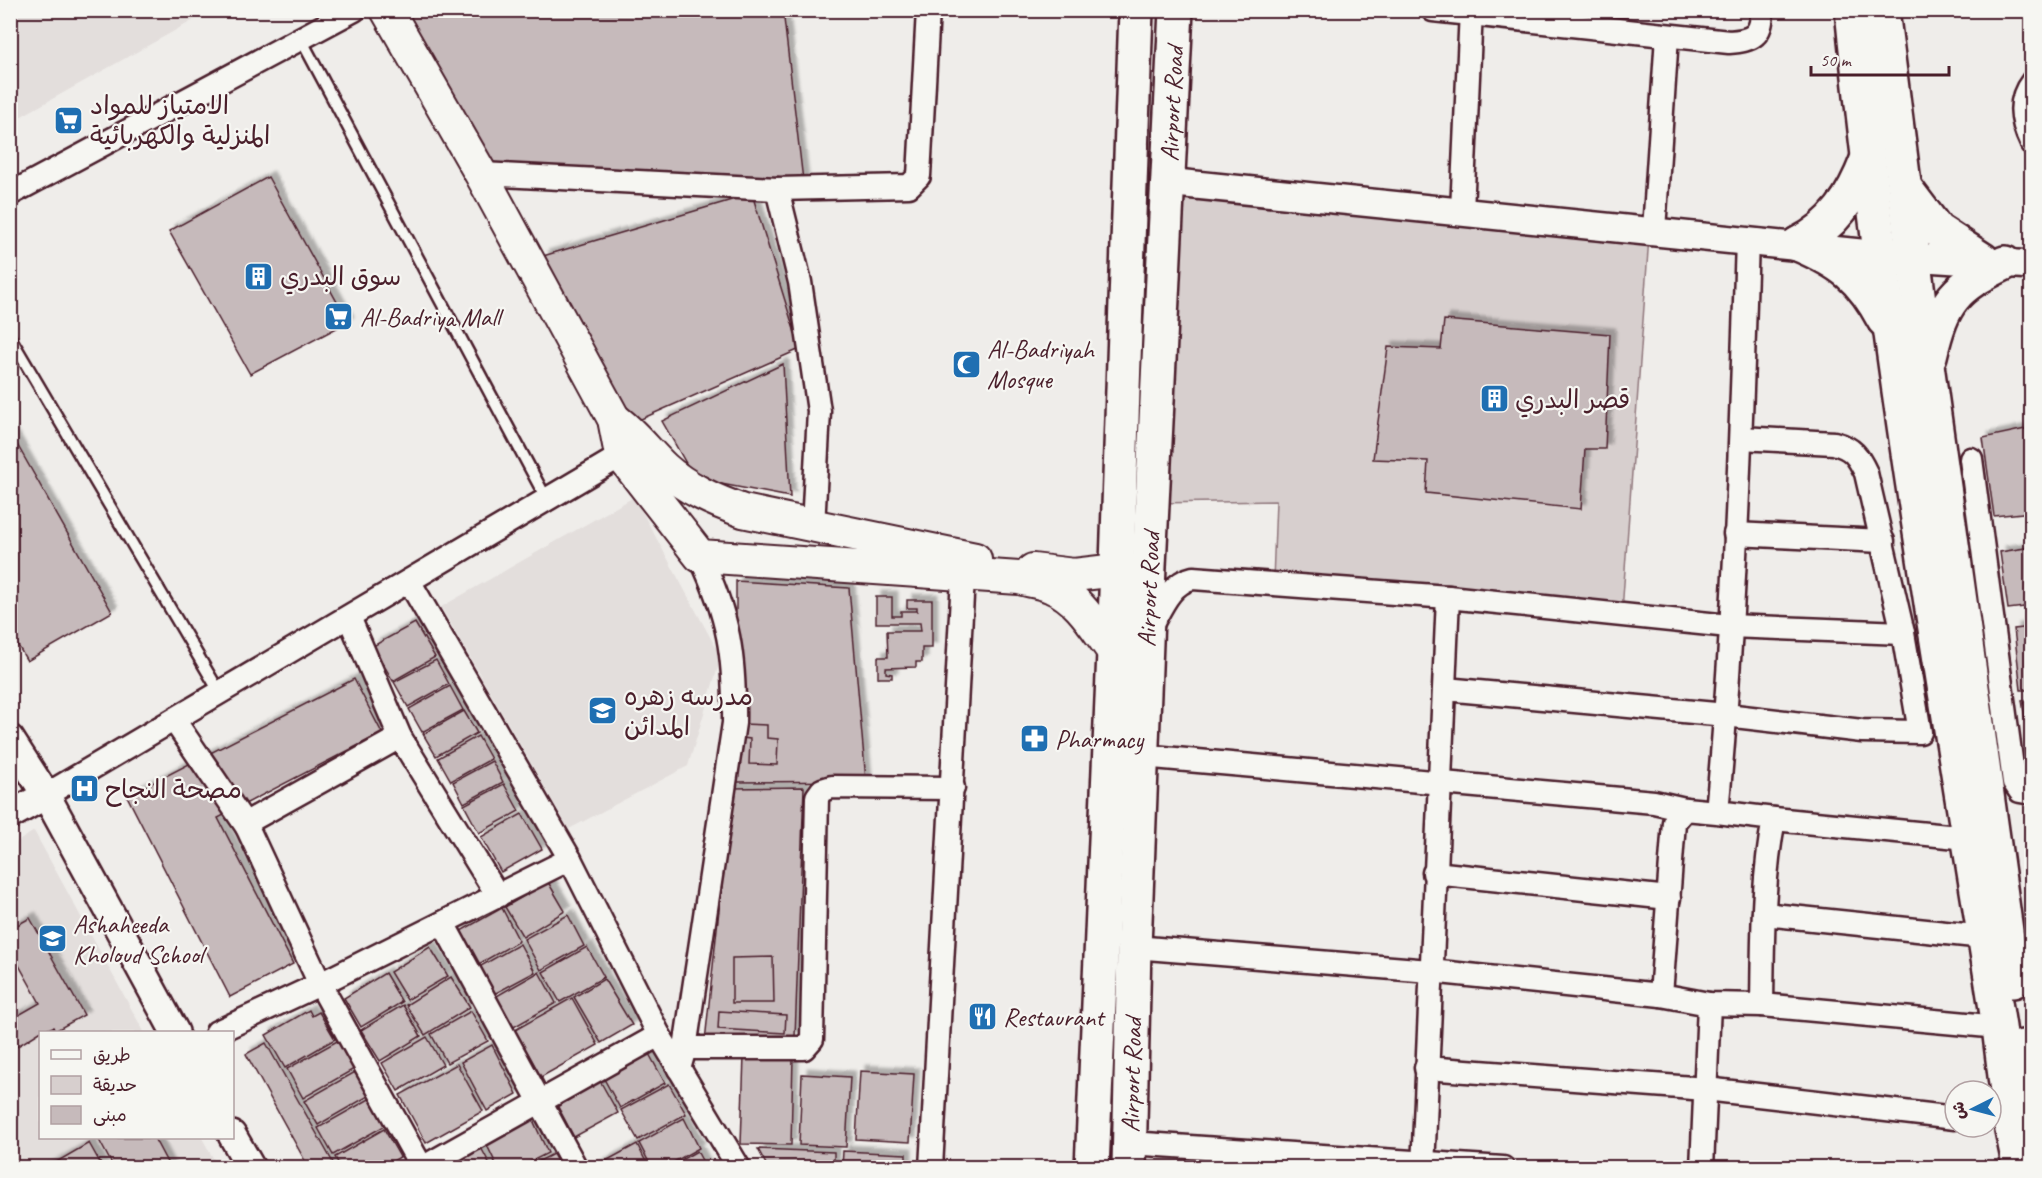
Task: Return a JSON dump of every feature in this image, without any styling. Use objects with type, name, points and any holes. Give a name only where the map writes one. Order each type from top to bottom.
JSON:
[{"type":"main road","points":[[387,10],[481,174],[614,419],[700,556],[964,566],[1067,575],[1117,570]]},
{"type":"main road","name":"Airport Road","points":[[1092,1167],[1114,652],[1136,10]]},
{"type":"main road","name":"Airport Road","points":[[1130,1155],[1134,947],[1146,634],[1176,10]]},
{"type":"main road","points":[[1852,10],[1867,160],[1889,329],[1999,1027],[2000,1079]]},
{"type":"main road","points":[[1882,10],[1928,372],[2031,1098]]},
{"type":"main road","points":[[1798,244],[1829,225],[1841,211],[1859,182],[1867,160]]},
{"type":"main road","points":[[1904,186],[1937,230],[2006,263]]},
{"type":"main road","points":[[1798,244],[1834,260],[1849,270],[1861,282],[1889,329]]},
{"type":"main road","points":[[1928,372],[1938,325],[1949,302],[1967,282],[2006,263]]},
{"type":"main road","points":[[632,449],[714,500],[743,511],[1052,586],[1079,606],[1114,652]]},
{"type":"main road","points":[[2003,1128],[2020,1167]]},
{"type":"street","points":[[10,194],[354,10]]},
{"type":"street","points":[[481,174],[777,189],[909,186],[919,176],[928,11],[915,10]]},
{"type":"street","points":[[1433,10],[1729,42],[1745,40],[1756,34],[1762,25],[1762,10]]},
{"type":"street","points":[[1462,211],[1471,13]]},
{"type":"street","points":[[1654,230],[1667,36]]},
{"type":"street","points":[[2031,82],[2024,92],[2022,124],[2031,144]]},
{"type":"street","points":[[1166,182],[1798,244],[1880,255],[2006,263]]},
{"type":"street","points":[[777,189],[800,282],[819,411],[813,527]]},
{"type":"street","points":[[1717,812],[1726,715],[1747,240]]},
{"type":"street","points":[[1740,438],[1834,443],[1849,447],[1858,456],[1866,473],[1883,541],[1903,633],[1920,732]]},
{"type":"street","points":[[10,815],[632,449]]},
{"type":"street","points":[[1971,459],[2014,782],[2020,791],[2031,793]]},
{"type":"street","points":[[1735,534],[1883,541]]},
{"type":"street","points":[[682,1059],[734,723],[735,680],[729,633],[720,597],[700,556]]},
{"type":"street","points":[[931,1167],[964,566]]},
{"type":"street","points":[[1146,634],[1172,591],[1183,581],[1193,578],[1448,597],[1729,626],[1903,633]]},
{"type":"street","points":[[409,581],[570,859],[659,1035],[682,1059],[739,1167]]},
{"type":"street","points":[[1423,1164],[1434,873],[1448,597]]},
{"type":"street","points":[[349,617],[400,737],[498,896]]},
{"type":"street","points":[[1445,689],[1726,715],[1862,731],[1953,735]]},
{"type":"street","points":[[174,720],[247,827],[320,984],[422,1167],[659,1035]]},
{"type":"street","points":[[247,827],[253,819],[400,737]]},
{"type":"street","points":[[12,747],[46,795],[174,1031]]},
{"type":"street","points":[[1142,756],[1654,802],[1685,809],[1968,838]]},
{"type":"street","points":[[682,1059],[804,1048],[812,1039],[817,797],[822,790],[832,787],[953,788]]},
{"type":"street","points":[[1661,995],[1673,828],[1678,814],[1685,809]]},
{"type":"street","points":[[1761,1005],[1764,914],[1774,819]]},
{"type":"street","points":[[219,1031],[320,984],[570,859]]},
{"type":"street","points":[[1434,873],[1669,898]]},
{"type":"street","points":[[1764,914],[1984,937]]},
{"type":"street","points":[[443,923],[576,1167]]},
{"type":"street","points":[[1134,947],[1430,971],[1661,995],[1709,1004],[1761,1005],[1999,1027]]},
{"type":"street","points":[[1702,1167],[1709,1004]]},
{"type":"street","points":[[1426,1068],[1706,1089],[1943,1117]]},
{"type":"street","points":[[234,1138],[251,1167]]},
{"type":"street","points":[[1130,1155],[1503,1167]]},
{"type":"lane","points":[[301,39],[547,500]]},
{"type":"lane","points":[[10,337],[220,693]]},
{"type":"shaded area","points":[[11,10],[210,10],[210,11],[11,122]]},
{"type":"shaded area","name":"مدرسه زهره المدائن","points":[[634,497],[721,657],[688,766],[569,829],[441,607]]},
{"type":"shaded area","name":"Ashaheeda Kholoud School","points":[[34,831],[143,1031],[39,1031],[39,1139],[203,1139],[218,1167],[11,1168],[11,846]]},
{"type":"green space","points":[[1170,186],[1649,237],[1622,611],[1273,581],[1276,501],[1156,503]]},
{"type":"building","points":[[407,10],[783,10],[804,189],[485,166]]},
{"type":"building","name":"سوق البدري","points":[[268,177],[348,322],[250,374],[169,231]]},
{"type":"building","points":[[752,194],[800,349],[632,423],[543,256]]},
{"type":"building","name":"قصر البدري","points":[[1444,320],[1610,334],[1605,449],[1585,449],[1581,509],[1426,493],[1428,461],[1373,459],[1388,347],[1441,349]]},
{"type":"building","points":[[783,364],[790,497],[695,479],[662,421]]},
{"type":"building","points":[[2030,428],[2032,512],[1994,516],[1983,438]]},
{"type":"building","points":[[10,432],[112,612],[27,661],[10,632]]},
{"type":"building","points":[[2032,547],[2032,606],[2008,609],[2000,552]]},
{"type":"building","points":[[736,581],[849,588],[866,781],[736,782]]},
{"type":"building","points":[[876,597],[892,597],[892,616],[901,616],[901,611],[917,611],[917,608],[907,608],[907,600],[932,600],[932,648],[922,648],[922,662],[916,662],[916,667],[886,668],[886,673],[892,674],[892,678],[878,678],[878,657],[888,657],[887,631],[921,631],[920,623],[876,623]]},
{"type":"building","points":[[415,623],[435,657],[393,681],[373,646]]},
{"type":"building","points":[[2032,627],[2032,690],[2021,690],[2014,629]]},
{"type":"building","points":[[436,660],[449,684],[408,707],[394,682]]},
{"type":"building","points":[[354,679],[382,733],[218,818],[293,964],[230,997],[127,796]]},
{"type":"building","points":[[450,686],[463,710],[422,732],[409,709]]},
{"type":"building","points":[[2032,699],[2032,764],[2022,700]]},
{"type":"building","points":[[464,711],[477,733],[436,756],[423,734]]},
{"type":"building","points":[[743,724],[767,725],[767,738],[778,739],[777,765],[749,764],[750,739],[743,738]]},
{"type":"building","points":[[478,736],[491,759],[451,781],[438,758]]},
{"type":"building","points":[[492,761],[503,782],[464,803],[453,782]]},
{"type":"building","points":[[504,784],[519,811],[479,833],[464,805]]},
{"type":"building","points":[[804,787],[795,1037],[705,1041],[732,788]]},
{"type":"building","points":[[522,814],[542,849],[501,872],[481,837]]},
{"type":"building","points":[[548,882],[565,911],[523,937],[505,907]]},
{"type":"building","points":[[502,908],[519,941],[477,965],[459,932]]},
{"type":"building","points":[[568,915],[584,946],[541,970],[524,939]]},
{"type":"building","points":[[30,918],[84,1015],[55,1031],[53,1027],[39,1031],[10,1051],[10,1020],[40,1003],[16,960],[10,963],[10,929]]},
{"type":"building","points":[[520,944],[535,972],[494,994],[479,967]]},
{"type":"building","points":[[430,947],[448,976],[407,1000],[390,972]]},
{"type":"building","points":[[587,947],[604,977],[560,1002],[543,972]]},
{"type":"building","points":[[773,957],[774,1003],[732,1003],[732,958]]},
{"type":"building","points":[[539,972],[556,1003],[512,1028],[495,997]]},
{"type":"building","points":[[385,973],[402,1002],[361,1027],[344,998]]},
{"type":"building","points":[[451,977],[470,1007],[425,1035],[406,1005]]},
{"type":"building","points":[[604,979],[632,1025],[601,1043],[574,997]]},
{"type":"building","points":[[572,998],[598,1045],[541,1077],[515,1030]]},
{"type":"building","points":[[403,1005],[421,1036],[380,1061],[361,1030]]},
{"type":"building","points":[[309,1010],[312,1016],[319,1012],[335,1039],[285,1068],[266,1035]]},
{"type":"building","points":[[471,1011],[488,1041],[447,1063],[431,1034]]},
{"type":"building","points":[[719,1011],[786,1015],[785,1033],[718,1029]]},
{"type":"building","points":[[427,1037],[443,1065],[398,1091],[382,1063]]},
{"type":"building","points":[[339,1040],[354,1069],[303,1098],[287,1069]]},
{"type":"building","points":[[266,1043],[336,1168],[309,1168],[246,1054]]},
{"type":"building","points":[[492,1045],[517,1094],[487,1111],[461,1062]]},
{"type":"building","points":[[648,1052],[665,1083],[620,1108],[603,1077]]},
{"type":"building","points":[[744,1056],[793,1058],[791,1145],[741,1144]]},
{"type":"building","points":[[457,1064],[483,1111],[426,1143],[400,1095]]},
{"type":"building","points":[[357,1071],[370,1095],[318,1125],[304,1101]]},
{"type":"building","points":[[860,1071],[914,1074],[910,1142],[856,1139]]},
{"type":"building","points":[[802,1074],[850,1077],[846,1147],[799,1145]]},
{"type":"building","points":[[599,1079],[618,1113],[574,1137],[556,1103]]},
{"type":"building","points":[[669,1084],[686,1114],[638,1140],[621,1110]]},
{"type":"building","points":[[371,1098],[386,1125],[333,1155],[318,1128]]},
{"type":"building","points":[[532,1118],[548,1153],[518,1168],[498,1168],[485,1141]]},
{"type":"building","points":[[684,1118],[699,1148],[663,1168],[652,1168],[639,1143]]},
{"type":"building","points":[[384,1129],[400,1157],[381,1168],[341,1168],[335,1157]]},
{"type":"building","points":[[99,1139],[155,1139],[170,1168],[114,1168]]},
{"type":"building","points":[[89,1143],[103,1168],[46,1168]]},
{"type":"building","points":[[479,1144],[492,1168],[440,1168]]},
{"type":"building","points":[[637,1144],[649,1168],[593,1168]]},
{"type":"building","points":[[758,1149],[834,1152],[834,1168],[768,1168]]},
{"type":"building","points":[[697,1151],[706,1168],[667,1168]]},
{"type":"building","points":[[843,1151],[906,1154],[906,1168],[842,1168]]},
{"type":"building","points":[[553,1154],[560,1168],[526,1168]]},
{"type":"place","name":"الامتياز للمواد المنزلية والكهربائية","points":[[69,120]]},
{"type":"place","name":"سوق البدري","points":[[259,276]]},
{"type":"place","name":"Al-Badriya Mall","points":[[339,317]]},
{"type":"place","name":"Al-Badriyah Mosque","points":[[966,364]]},
{"type":"place","name":"قصر البدري","points":[[1494,399]]},
{"type":"place","name":"مدرسه زهره المدائن","points":[[603,711]]},
{"type":"place","name":"Pharmacy","points":[[1034,739]]},
{"type":"place","name":"مصحة النجاح","points":[[84,789]]},
{"type":"place","name":"Ashaheeda Kholoud School","points":[[52,939]]},
{"type":"place","name":"Restaurant","points":[[982,1017]]}]
